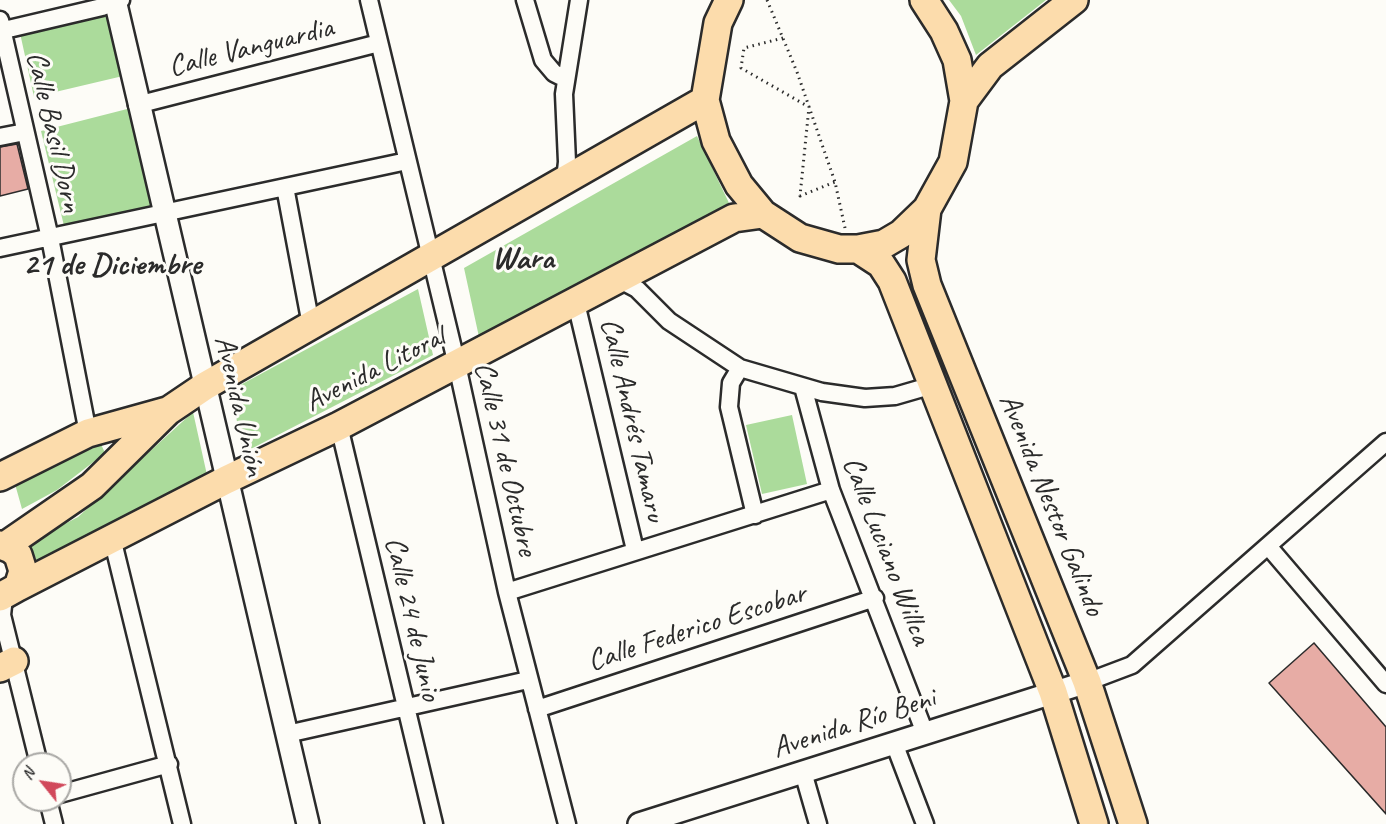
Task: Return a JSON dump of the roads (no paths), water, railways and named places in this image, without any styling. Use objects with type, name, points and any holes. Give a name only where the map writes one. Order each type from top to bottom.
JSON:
[{"type":"main road","points":[[729,0],[718,23],[705,100],[720,150],[739,185],[763,214],[800,238],[839,249],[884,244],[901,234],[927,209],[953,162],[964,101],[957,60],[944,31],[924,0]]},
{"type":"main road","points":[[964,101],[990,66],[1074,0]]},
{"type":"main road","points":[[7,594],[23,572],[22,562],[18,555],[2,546],[92,486],[168,411],[311,325],[705,100]]},
{"type":"main road","name":"Avenida Nestor Galindo","points":[[927,209],[921,260],[927,285],[1087,682],[1133,824]]},
{"type":"main road","name":"Avenida Litoral","points":[[7,594],[112,538],[457,365],[734,218],[763,214]]},
{"type":"main road","points":[[854,249],[880,264],[892,281],[1053,692],[1088,822]]},
{"type":"main road","points":[[0,477],[88,433],[168,411]]},
{"type":"street","points":[[1,28],[102,7],[117,0]]},
{"type":"street","name":"Avenida Unión","points":[[117,0],[137,105],[308,824]]},
{"type":"street","name":"Calle 31 de Octubre","points":[[369,0],[429,258],[457,365],[528,680],[567,824]]},
{"type":"street","points":[[525,0],[543,60],[554,73],[566,79]]},
{"type":"street","points":[[565,180],[567,162],[564,93],[579,0]]},
{"type":"street","name":"Calle Basil Dorn","points":[[1,28],[50,238],[88,433]]},
{"type":"street","name":"Calle Vanguardia","points":[[137,105],[379,43]]},
{"type":"street","points":[[0,137],[26,132]]},
{"type":"street","points":[[0,248],[407,161]]},
{"type":"street","points":[[285,187],[311,325]]},
{"type":"street","points":[[618,279],[637,289],[669,321],[740,368],[803,387],[865,398],[895,396],[933,385]]},
{"type":"street","name":"Calle Andrés Tamaru","points":[[576,303],[635,550]]},
{"type":"street","points":[[740,368],[731,383],[729,407],[755,515]]},
{"type":"street","name":"Calle Luciano Willca","points":[[803,387],[831,490],[926,733]]},
{"type":"street","name":"Calle 24 de Junio","points":[[339,426],[434,824]]},
{"type":"street","points":[[1087,682],[1132,664],[1386,442]]},
{"type":"street","points":[[507,592],[831,490]]},
{"type":"street","points":[[112,538],[182,824]]},
{"type":"street","points":[[1268,546],[1386,684]]},
{"type":"street","points":[[7,594],[2,615],[7,664],[35,752]]},
{"type":"street","name":"Calle Federico Escobar","points":[[537,709],[875,598]]},
{"type":"street","points":[[287,734],[528,680]]},
{"type":"street","name":"Avenida Río Beni","points":[[639,824],[1087,682]]},
{"type":"street","points":[[894,743],[925,824]]},
{"type":"street","points":[[72,791],[169,764]]},
{"type":"street","points":[[803,772],[818,824]]},
{"type":"district","name":"Wara","points":[[523,260]]},
{"type":"district","name":"21 de Diciembre","points":[[112,266]]}]
